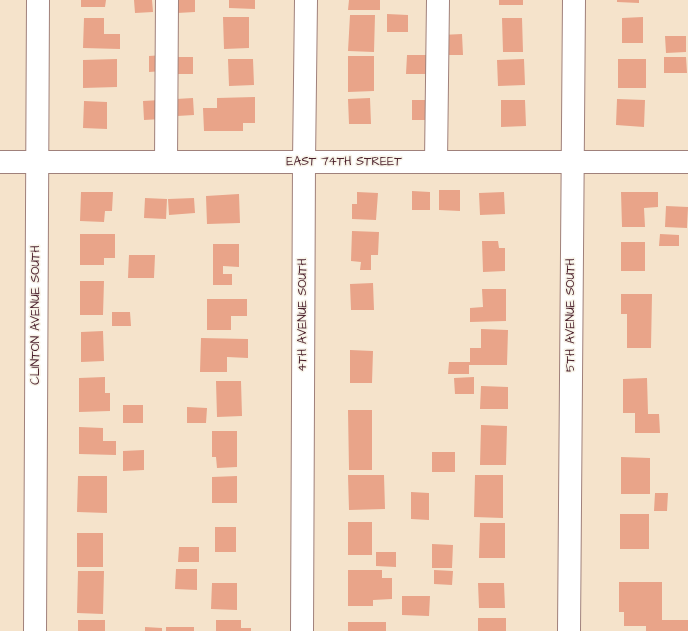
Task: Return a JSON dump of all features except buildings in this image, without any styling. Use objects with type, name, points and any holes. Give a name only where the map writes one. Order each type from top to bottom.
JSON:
[{"type":"street","name":"CLINTON AVENUE SOUTH","points":[[34,631],[38,0]]},
{"type":"street","points":[[166,162],[167,0]]},
{"type":"street","name":"4TH AVENUE SOUTH","points":[[302,631],[306,0]]},
{"type":"street","points":[[436,162],[438,0]]},
{"type":"street","name":"5TH AVENUE SOUTH","points":[[569,631],[574,0]]},
{"type":"street","name":"EAST 74TH STREET","points":[[0,162],[688,162]]}]
